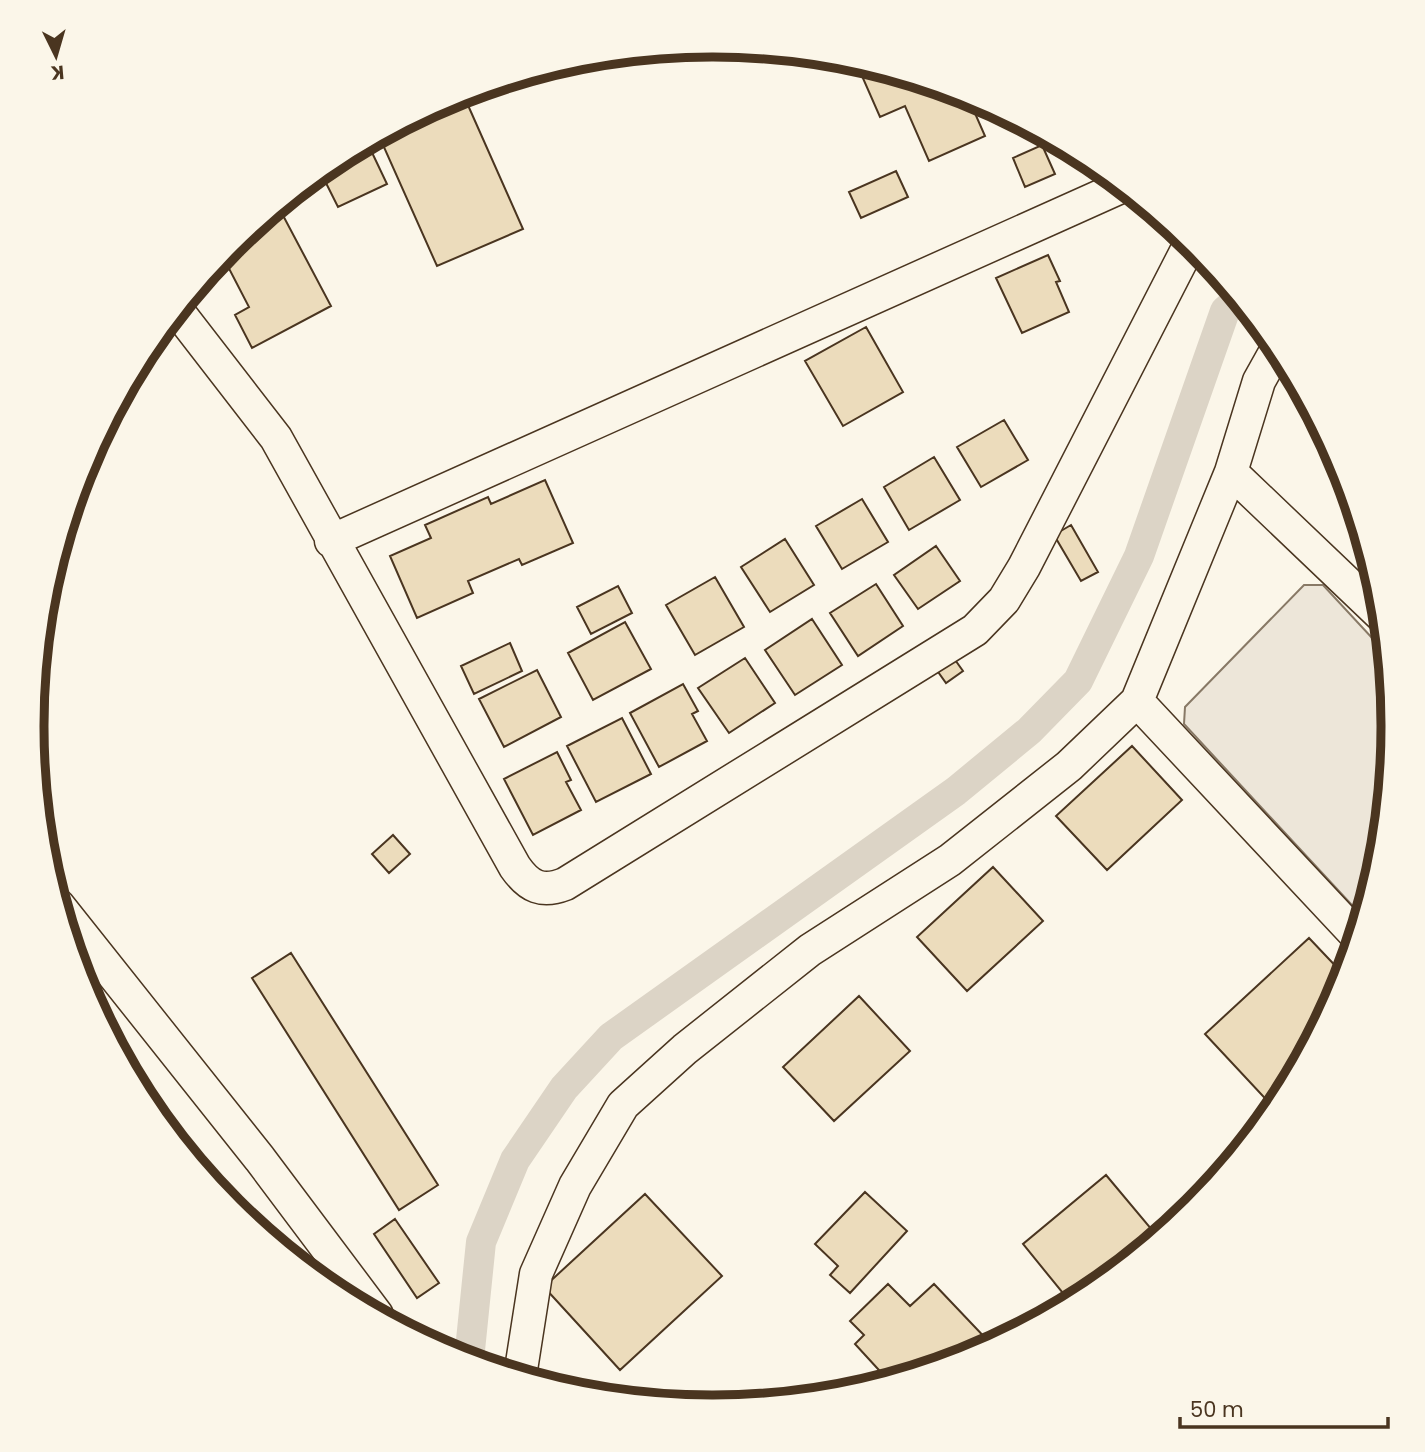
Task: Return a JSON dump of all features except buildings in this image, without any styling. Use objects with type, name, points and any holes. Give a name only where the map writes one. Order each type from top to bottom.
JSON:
[{"type":"street","points":[[331,541],[1113,190]]},
{"type":"street","points":[[183,318],[276,439],[524,881],[536,888],[551,889],[565,884],[975,629],[1004,600],[1024,567],[1185,253]]},
{"type":"street","points":[[521,1366],[536,1273],[575,1186],[623,1105],[685,1049],[810,950],[950,860],[1069,766],[1137,701],[1231,472],[1259,381],[1272,358]]},
{"type":"street","points":[[1231,472],[1370,604]]},
{"type":"street","points":[[1137,701],[1350,928]]},
{"type":"street","points":[[75,926],[260,1159],[362,1295]]},
{"type":"shaded area","points":[[1304,585],[1323,585],[1376,643],[1380,682],[1380,770],[1376,813],[1355,909],[1184,724],[1185,707]]},
{"type":"waterway","points":[[470,1349],[481,1242],[515,1160],[564,1088],[611,1037],[956,791],[1029,731],[1078,681],[1139,556],[1225,311],[1232,305]]}]
